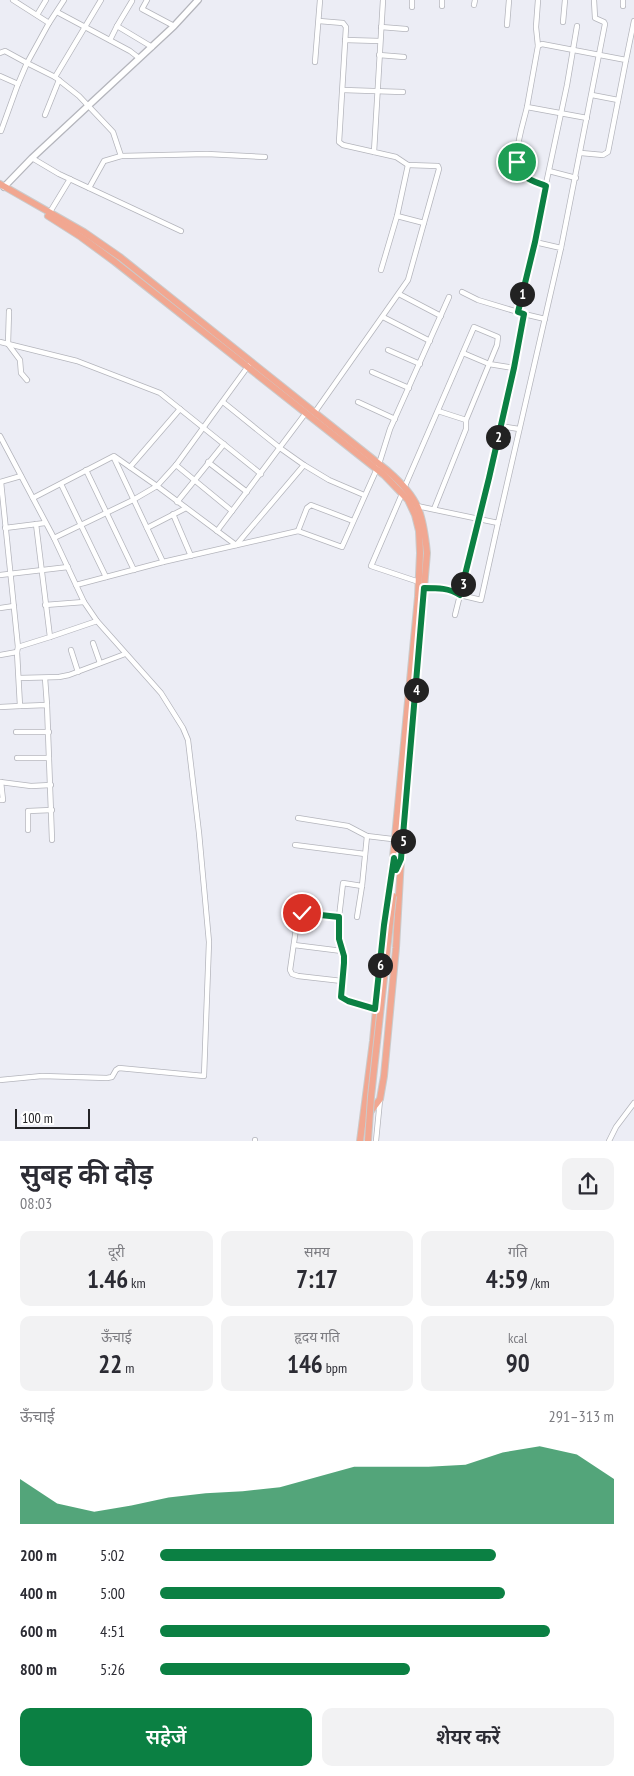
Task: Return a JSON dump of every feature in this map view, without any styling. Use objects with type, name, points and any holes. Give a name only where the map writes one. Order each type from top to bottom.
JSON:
[{"type":"main road","points":[[198,0],[174,26],[89,107],[2,186],[84,232],[120,257],[305,414],[405,486],[418,506],[425,530],[427,553],[401,859],[396,948],[384,1076],[380,1099],[364,1120]]},
{"type":"main road","points":[[33,204],[38,210],[81,237],[115,262],[249,365],[315,412],[378,467],[408,500],[415,516],[419,531],[419,582],[394,858],[384,925],[364,1120],[360,1141]]},
{"type":"main road","points":[[368,1141],[371,1097],[394,896],[396,870],[394,858]]},
{"type":"main road","points":[[396,870],[401,859]]},
{"type":"street","points":[[13,0],[49,23]]},
{"type":"street","points":[[37,14],[46,0]]},
{"type":"street","points":[[1,131],[27,63],[64,0]]},
{"type":"street","points":[[45,115],[57,78],[101,0]]},
{"type":"street","points":[[147,0],[142,9],[174,26]]},
{"type":"street","points":[[315,62],[320,0]]},
{"type":"street","points":[[374,152],[376,91],[383,0]]},
{"type":"street","points":[[412,0],[412,7]]},
{"type":"street","points":[[507,25],[509,0]]},
{"type":"street","points":[[538,0],[536,27],[538,46],[517,151],[517,162],[519,171],[526,178],[546,186]]},
{"type":"street","points":[[563,22],[565,0]]},
{"type":"street","points":[[424,588],[444,588],[460,595],[481,600],[562,248],[600,55],[605,24],[594,18],[594,0]]},
{"type":"street","points":[[623,0],[623,6]]},
{"type":"street","points":[[110,40],[132,1]]},
{"type":"street","points":[[57,12],[130,51],[139,58]]},
{"type":"street","points":[[315,412],[408,280],[440,166],[408,165],[396,157],[340,144],[345,24],[319,21]]},
{"type":"street","points":[[581,153],[603,155],[608,152],[634,21]]},
{"type":"street","points":[[117,26],[152,46]]},
{"type":"street","points":[[518,312],[535,242],[577,26]]},
{"type":"street","points":[[381,27],[406,30]]},
{"type":"street","points":[[345,40],[380,41]]},
{"type":"street","points":[[538,46],[542,44],[626,60]]},
{"type":"street","points":[[0,53],[4,51],[57,78],[113,132],[121,156]]},
{"type":"street","points":[[379,56],[404,57]]},
{"type":"street","points":[[0,76],[18,84]]},
{"type":"street","points":[[343,90],[403,92]]},
{"type":"street","points":[[592,95],[618,100]]},
{"type":"street","points":[[526,107],[587,118]]},
{"type":"street","points":[[88,188],[104,161],[121,156],[207,154],[265,157]]},
{"type":"street","points":[[32,158],[88,188],[181,231]]},
{"type":"street","points":[[381,270],[408,165]]},
{"type":"street","points":[[549,171],[576,178]]},
{"type":"street","points":[[50,212],[70,179]]},
{"type":"street","points":[[396,216],[424,223]]},
{"type":"street","points":[[535,242],[562,248]]},
{"type":"street","points":[[462,292],[478,300],[545,319]]},
{"type":"street","points":[[399,294],[441,316]]},
{"type":"street","points":[[76,584],[298,531],[342,548],[378,467],[395,419],[449,297]]},
{"type":"street","points":[[9,311],[8,344],[20,360],[21,373],[27,380]]},
{"type":"street","points":[[455,616],[514,368],[524,314]]},
{"type":"street","points":[[383,317],[430,341]]},
{"type":"street","points":[[405,486],[474,327],[498,337],[466,420],[466,428],[434,508]]},
{"type":"street","points":[[0,342],[77,361],[160,393],[261,474]]},
{"type":"street","points":[[388,350],[420,364]]},
{"type":"street","points":[[463,354],[489,364],[514,368]]},
{"type":"street","points":[[54,538],[133,500],[157,486],[176,465],[249,365]]},
{"type":"street","points":[[372,372],[409,388]]},
{"type":"street","points":[[223,402],[304,465],[329,480],[364,495]]},
{"type":"street","points":[[358,402],[395,419]]},
{"type":"street","points":[[130,467],[180,409]]},
{"type":"street","points":[[438,411],[466,420]]},
{"type":"street","points":[[216,532],[305,414]]},
{"type":"street","points":[[500,426],[519,429]]},
{"type":"street","points":[[0,436],[54,538],[84,602],[97,621],[161,693],[183,728],[188,740],[209,942],[204,1076],[119,1068],[112,1077],[107,1078],[42,1076],[0,1080]]},
{"type":"street","points":[[177,502],[224,444]]},
{"type":"street","points":[[0,448],[6,447]]},
{"type":"street","points":[[114,456],[236,545]]},
{"type":"street","points":[[33,498],[114,456]]},
{"type":"street","points":[[114,456],[163,562]]},
{"type":"street","points":[[208,462],[247,492]]},
{"type":"street","points":[[176,465],[232,511]]},
{"type":"street","points":[[236,545],[304,465]]},
{"type":"street","points":[[86,470],[108,512],[134,570]]},
{"type":"street","points":[[20,706],[18,646],[0,482],[21,476]]},
{"type":"street","points":[[61,484],[106,577]]},
{"type":"street","points":[[402,494],[370,566],[419,582]]},
{"type":"street","points":[[298,531],[307,508],[311,505],[353,522]]},
{"type":"street","points":[[418,506],[498,523]]},
{"type":"street","points":[[147,528],[186,508]]},
{"type":"street","points":[[173,514],[191,556]]},
{"type":"street","points":[[6,528],[45,523]]},
{"type":"street","points":[[36,524],[50,637]]},
{"type":"street","points":[[0,575],[68,567]]},
{"type":"street","points":[[46,604],[84,602]]},
{"type":"street","points":[[0,608],[14,606]]},
{"type":"street","points":[[18,646],[97,621]]},
{"type":"street","points":[[93,643],[100,663]]},
{"type":"street","points":[[71,650],[78,672]]},
{"type":"street","points":[[0,655],[17,652]]},
{"type":"street","points":[[19,678],[59,677],[78,672],[125,654]]},
{"type":"street","points":[[44,678],[47,704],[52,840]]},
{"type":"street","points":[[0,707],[47,704]]},
{"type":"street","points":[[16,732],[48,732]]},
{"type":"street","points":[[17,758],[49,758]]},
{"type":"street","points":[[0,800],[3,800],[0,782],[31,786],[51,785]]},
{"type":"street","points":[[28,830],[28,811],[52,810]]},
{"type":"street","points":[[298,818],[348,826],[367,836],[392,839]]},
{"type":"street","points":[[357,917],[367,836]]},
{"type":"street","points":[[295,844],[365,854]]},
{"type":"street","points":[[362,886],[343,883],[339,917],[339,939],[344,963],[340,994],[343,1000],[375,1009]]},
{"type":"street","points":[[339,917],[306,913],[298,915],[290,970],[292,974],[342,980]]},
{"type":"street","points":[[294,945],[342,951]]},
{"type":"street","points":[[376,1141],[380,1099]]},
{"type":"street","points":[[609,1141],[616,1127],[634,1104]]},
{"type":"route","points":[[302,913],[339,917],[339,939],[344,956],[341,997],[343,1000],[375,1009],[384,925],[394,858],[396,870],[401,859],[424,588],[444,588],[460,595],[514,368],[524,314],[518,312],[546,186],[526,178],[519,171],[517,162]]}]
